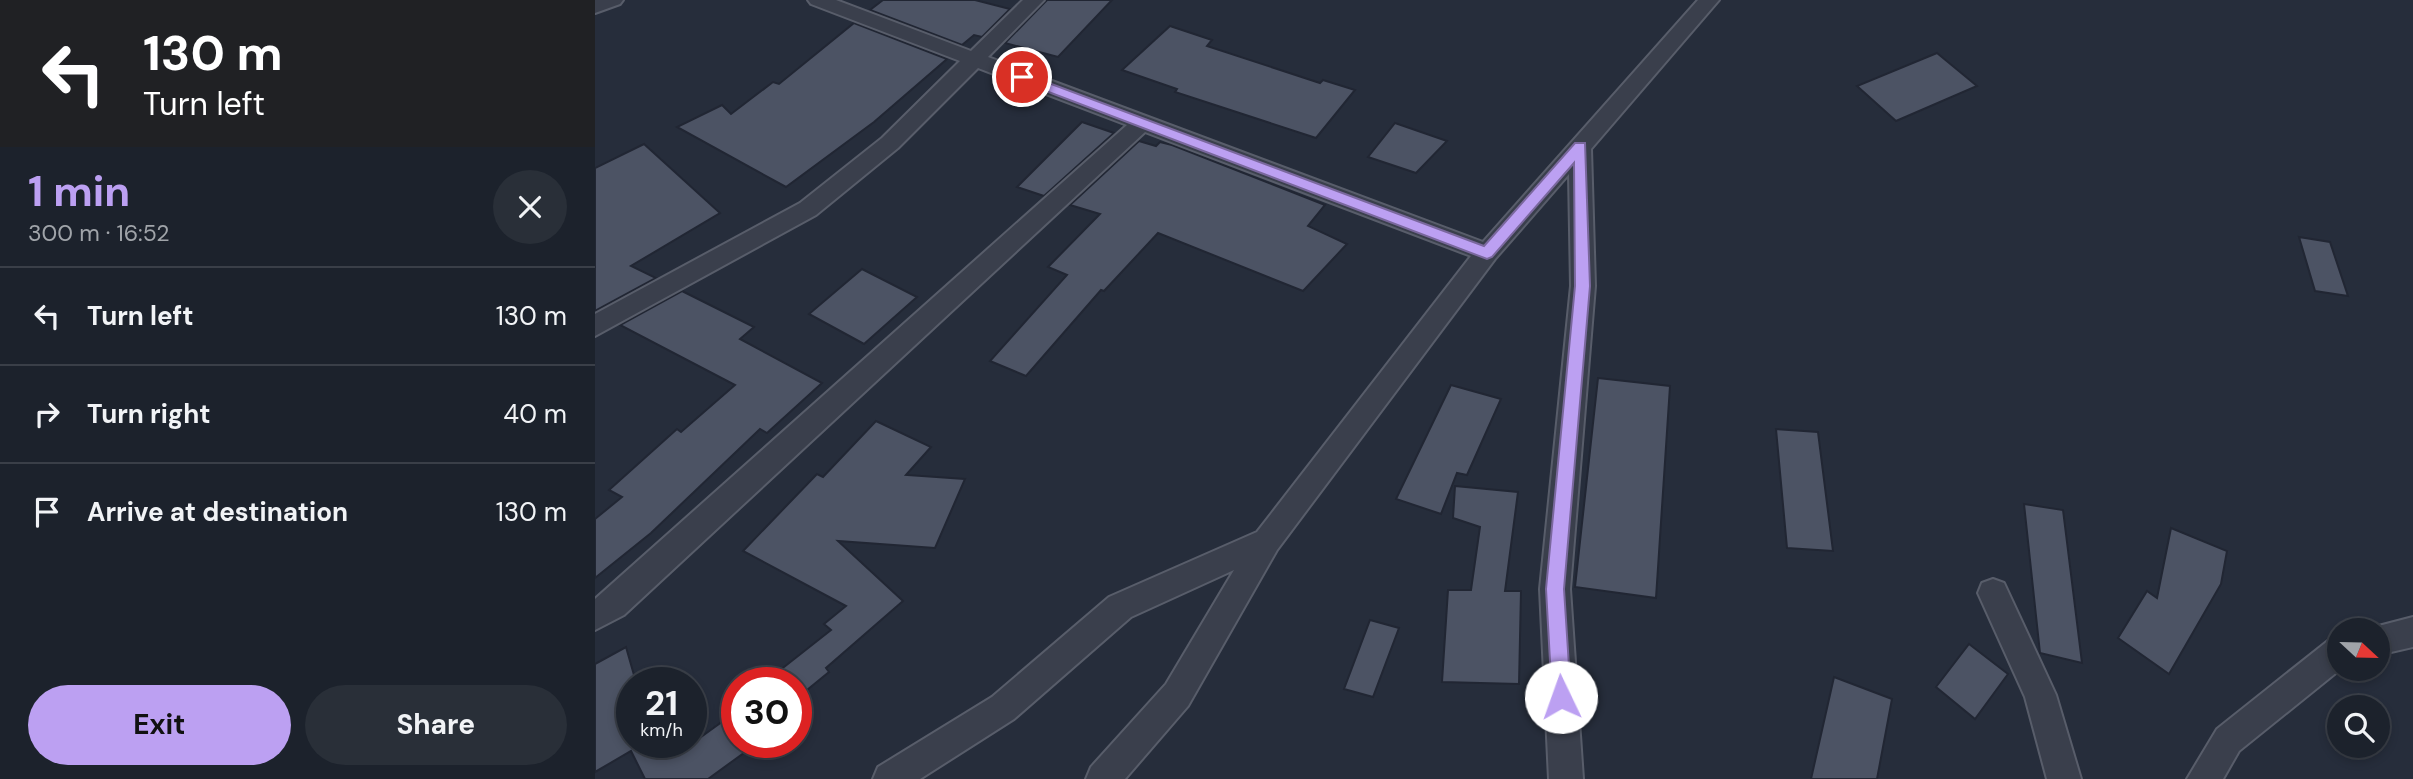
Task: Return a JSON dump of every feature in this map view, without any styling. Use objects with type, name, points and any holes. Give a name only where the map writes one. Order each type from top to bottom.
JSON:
[{"type":"street","points":[[595,7],[613,0]]},
{"type":"street","points":[[818,0],[1487,253]]},
{"type":"street","points":[[595,326],[808,208],[890,143],[1034,0]]},
{"type":"street","points":[[1103,779],[1177,695],[1267,541],[1487,253],[1709,0]]},
{"type":"street","points":[[595,616],[613,605],[1142,123]]},
{"type":"street","points":[[1566,779],[1555,589],[1583,286],[1580,146]]},
{"type":"street","points":[[890,779],[1003,709],[1120,607],[1267,541]]},
{"type":"street","points":[[1993,593],[2040,695],[2064,779]]},
{"type":"street","points":[[2391,637],[2413,632]]},
{"type":"street","points":[[2204,779],[2228,740],[2327,661]]},
{"type":"building","points":[[883,0],[975,0],[1010,9],[982,37],[974,35],[962,45],[870,10]]},
{"type":"building","points":[[1047,0],[1112,0],[1058,57],[1005,43]]},
{"type":"building","points":[[854,23],[947,59],[874,122],[786,187],[677,127],[722,105],[731,114],[773,82],[779,84]]},
{"type":"building","points":[[1170,26],[1212,40],[1207,46],[1320,83],[1323,80],[1355,90],[1316,138],[1175,92],[1177,89],[1122,70]]},
{"type":"building","points":[[1937,53],[1977,86],[1896,121],[1857,86]]},
{"type":"building","points":[[1082,122],[1114,133],[1044,196],[1017,187]]},
{"type":"building","points":[[1395,123],[1447,141],[1416,173],[1368,157]]},
{"type":"building","points":[[1139,141],[1156,146],[1160,142],[1172,145],[1325,205],[1308,226],[1347,244],[1303,291],[1158,233],[1104,291],[1101,290],[1026,376],[990,361],[1067,275],[1048,267],[1100,214],[1070,205]]},
{"type":"building","points":[[644,144],[720,213],[631,266],[656,278],[595,311],[595,168]]},
{"type":"building","points":[[2299,237],[2330,242],[2348,296],[2315,291]]},
{"type":"building","points":[[862,269],[917,297],[864,344],[809,314]]},
{"type":"building","points":[[682,291],[754,327],[740,339],[822,383],[767,433],[760,429],[651,533],[595,578],[595,519],[622,497],[609,490],[677,429],[681,432],[735,385],[620,325]]},
{"type":"building","points":[[1598,378],[1670,386],[1656,598],[1575,587]]},
{"type":"building","points":[[1451,385],[1501,399],[1467,475],[1457,473],[1441,514],[1396,499]]},
{"type":"building","points":[[876,421],[931,447],[906,475],[965,479],[935,548],[838,541],[903,601],[826,668],[829,672],[812,686],[812,667],[784,667],[831,630],[824,624],[846,606],[743,551],[817,474],[823,477]]},
{"type":"building","points":[[1776,429],[1818,432],[1833,551],[1787,548]]},
{"type":"building","points":[[1455,486],[1518,492],[1505,591],[1521,591],[1519,684],[1442,682],[1448,590],[1471,590],[1480,527],[1453,518]]},
{"type":"building","points":[[2024,504],[2063,510],[2082,663],[2040,653]]},
{"type":"building","points":[[2171,528],[2227,551],[2221,584],[2169,674],[2118,638],[2147,591],[2157,598]]},
{"type":"building","points":[[1370,620],[1399,628],[1373,697],[1344,689]]},
{"type":"building","points":[[1969,644],[2008,674],[1975,719],[1936,687]]},
{"type":"building","points":[[626,647],[632,667],[616,667],[616,758],[619,758],[595,772],[595,664]]},
{"type":"building","points":[[1834,677],[1892,699],[1877,779],[1811,779]]},
{"type":"building","points":[[721,723],[721,758],[737,758],[708,779],[645,779],[634,758],[707,758],[707,733]]},
{"type":"route","points":[[1022,77],[1487,253],[1580,146],[1583,286],[1555,589],[1561,697]]}]
